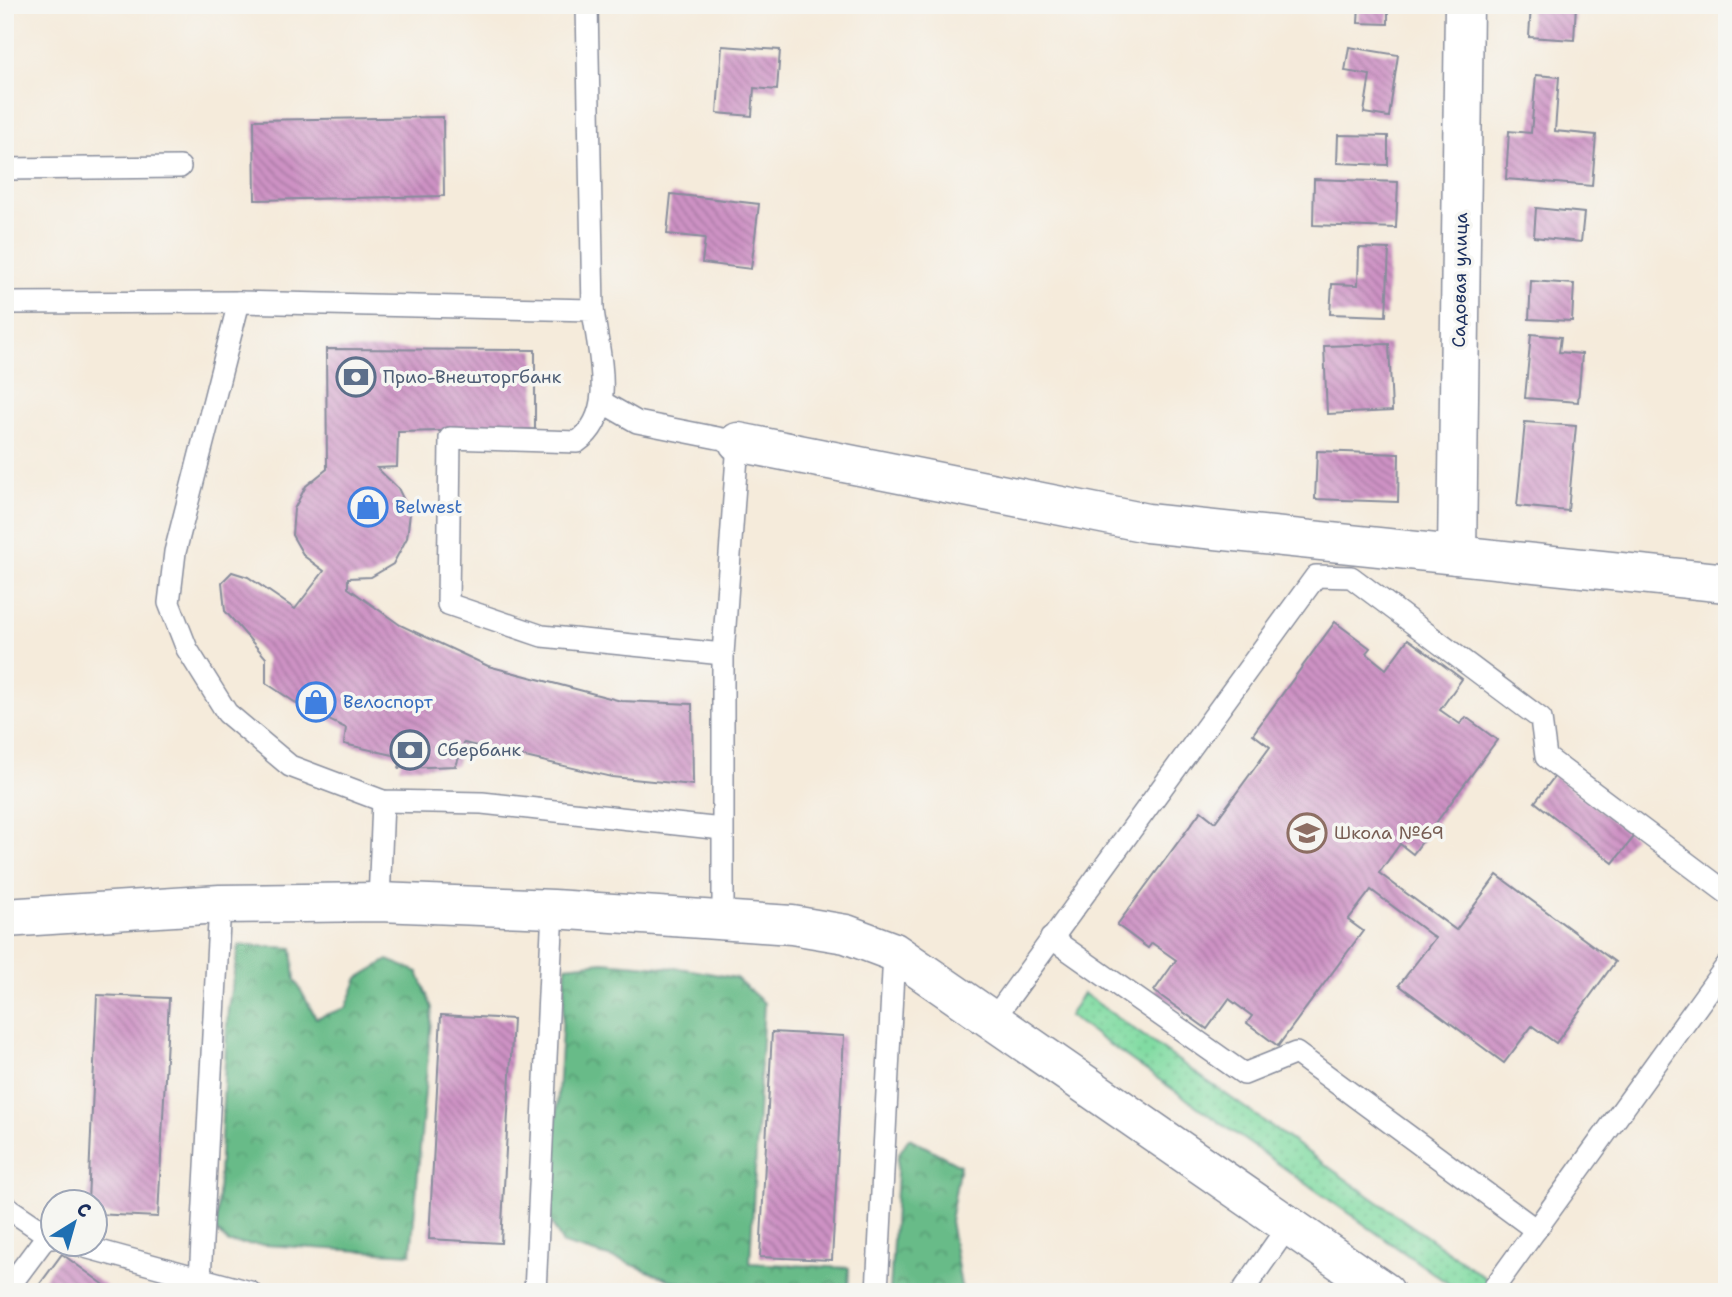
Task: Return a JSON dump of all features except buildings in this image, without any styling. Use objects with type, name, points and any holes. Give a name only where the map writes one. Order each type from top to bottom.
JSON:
[{"type":"street","name":"Садовая улица","points":[[1457,555],[1464,5]]},
{"type":"street","points":[[738,442],[1146,523],[1727,583]]},
{"type":"street","points":[[5,918],[220,904],[379,902],[553,909],[792,925],[846,934],[894,952],[1385,1292]]},
{"type":"lane","points":[[587,5],[593,310],[602,402],[596,422],[577,442],[450,438],[448,604],[542,636],[723,654]]},
{"type":"lane","points":[[5,169],[180,167]]},
{"type":"lane","points":[[5,303],[239,302],[593,310]]},
{"type":"lane","points":[[239,302],[175,552],[169,603],[187,649],[227,713],[290,766],[383,801],[482,803],[722,829]]},
{"type":"lane","points":[[602,402],[637,422],[738,442],[723,654],[723,921]]},
{"type":"lane","points":[[992,1021],[1316,576],[1351,577],[1541,719],[1546,757],[1727,893]]},
{"type":"lane","points":[[379,902],[383,801]]},
{"type":"lane","points":[[200,1279],[220,904]]},
{"type":"lane","points":[[535,1292],[553,909]]},
{"type":"lane","points":[[1051,937],[1244,1074],[1296,1053],[1536,1230]]},
{"type":"lane","points":[[877,1292],[894,952]]},
{"type":"lane","points":[[1491,1292],[1727,965]]},
{"type":"lane","points":[[5,1206],[38,1230]]},
{"type":"lane","points":[[1242,1292],[1289,1225]]},
{"type":"lane","points":[[5,1292],[38,1252]]},
{"type":"lane","points":[[108,1253],[250,1292]]},
{"type":"green space","points":[[239,945],[292,948],[295,980],[316,1018],[346,1008],[358,978],[388,960],[418,972],[432,1008],[411,1254],[229,1243],[216,1231],[228,1007]]},
{"type":"green space","points":[[603,962],[686,969],[736,978],[764,1003],[750,1263],[849,1268],[848,1292],[719,1292],[670,1280],[623,1261],[563,1244],[550,1220],[566,966]]},
{"type":"green space","points":[[1083,993],[1505,1292],[1460,1292],[1069,1016]]},
{"type":"green space","points":[[909,1138],[960,1165],[950,1221],[961,1286],[966,1292],[890,1292],[898,1155]]},
{"type":"place","name":"Прио-Внешторгбанк","points":[[356,377]]},
{"type":"place","name":"Belwest","points":[[368,507]]},
{"type":"place","name":"Велоспорт","points":[[316,702]]},
{"type":"place","name":"Сбербанк","points":[[410,750]]},
{"type":"place","name":"Школа №69","points":[[1307,833]]}]
